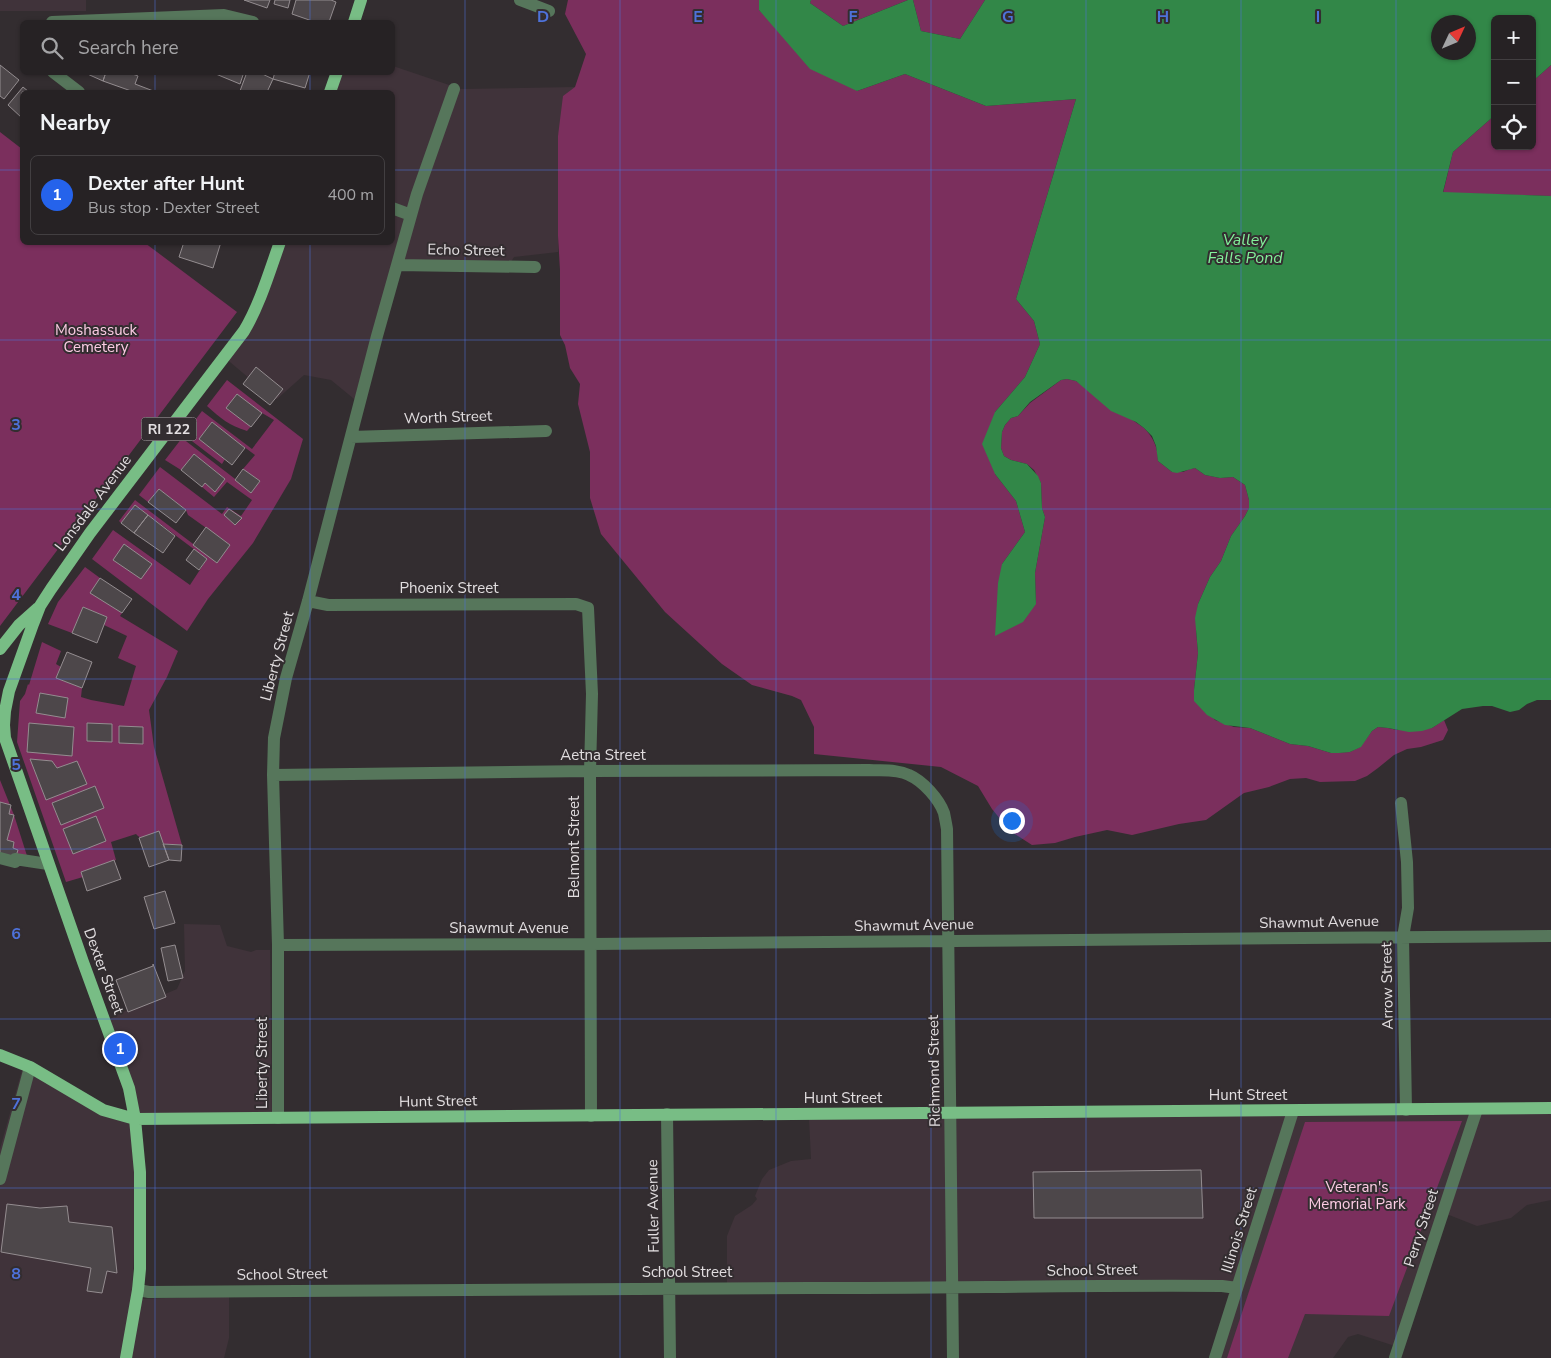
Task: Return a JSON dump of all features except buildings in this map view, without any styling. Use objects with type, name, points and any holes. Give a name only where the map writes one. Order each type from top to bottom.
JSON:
[{"type":"main road","points":[[355,20],[361,0]]},
{"type":"main road","points":[[331,90],[336,75]]},
{"type":"main road","name":"Lonsdale Avenue","points":[[5,693],[40,606],[50,589],[90,533],[244,331],[252,318],[279,245]]},
{"type":"main road","name":"Lonsdale Avenue","points":[[0,649],[18,625],[40,606]]},
{"type":"main road","name":"Dexter Street","points":[[5,693],[5,738],[48,864],[129,1088],[135,1119],[140,1172],[140,1269],[126,1358]]},
{"type":"main road","name":"Hunt Street","points":[[0,1055],[30,1067],[102,1110],[135,1119],[1551,1108]]},
{"type":"street","points":[[520,0],[549,11]]},
{"type":"street","points":[[101,20],[224,15],[245,20]]},
{"type":"street","points":[[57,75],[76,90]]},
{"type":"street","name":"Liberty Street","points":[[278,1118],[278,945],[274,738],[286,678],[397,265],[411,215],[454,89]]},
{"type":"street","points":[[395,209],[411,215]]},
{"type":"street","name":"Echo Street","points":[[397,265],[535,267]]},
{"type":"street","name":"Worth Street","points":[[351,436],[546,431]]},
{"type":"street","name":"Phoenix Street","points":[[308,601],[328,605],[576,604],[588,608]]},
{"type":"street","name":"Belmont Street","points":[[588,608],[592,694],[590,771],[591,1116]]},
{"type":"street","name":"Aetna Street","points":[[274,775],[590,771],[896,771],[910,775],[928,790]]},
{"type":"street","name":"Richmond Street","points":[[928,790],[944,812],[947,828],[953,1358]]},
{"type":"street","name":"Arrow Street","points":[[1401,803],[1407,862],[1408,908],[1403,937],[1406,1110]]},
{"type":"street","points":[[0,858],[15,862],[15,859],[48,864]]},
{"type":"street","name":"Shawmut Avenue","points":[[278,945],[1551,936]]},
{"type":"street","points":[[0,1179],[30,1067]]},
{"type":"street","name":"Perry Street","points":[[1395,1358],[1478,1109]]},
{"type":"street","name":"Illinois Street","points":[[1215,1358],[1293,1111]]},
{"type":"street","name":"Fuller Avenue","points":[[667,1114],[670,1358]]},
{"type":"street","name":"School Street","points":[[138,1290],[150,1292],[349,1289],[1222,1286],[1237,1288]]},
{"type":"shaded area","points":[[0,0],[86,0],[86,11],[0,11]]},
{"type":"shaded area","points":[[395,67],[461,89],[575,87],[558,136],[558,252],[514,257],[507,268],[398,271],[359,403],[331,380],[304,375],[277,399],[224,357],[245,326],[274,245],[395,245],[395,90],[328,90],[333,75],[395,75]]},
{"type":"shaded area","points":[[184,924],[220,925],[227,946],[251,952],[270,950],[272,1121],[132,1119],[137,1194],[132,1295],[142,1299],[229,1297],[229,1338],[224,1358],[0,1358],[0,1149],[22,1070],[131,1117],[103,1023],[123,1012],[177,989],[185,971]]},
{"type":"shaded area","points":[[1551,1113],[1551,1200],[1527,1205],[1511,1218],[1477,1226],[1444,1213],[1395,1346],[1358,1334],[1348,1337],[1333,1358],[1212,1358],[1232,1291],[727,1288],[727,1236],[735,1216],[752,1205],[757,1199],[755,1196],[762,1179],[769,1170],[791,1161],[811,1159],[809,1118]]},
{"type":"green space","points":[[568,0],[759,0],[759,10],[857,91],[905,74],[986,106],[1076,99],[1016,299],[1034,321],[1040,344],[1025,377],[995,412],[995,474],[1016,501],[1025,532],[1002,564],[1036,604],[1035,573],[1045,517],[1042,508],[1041,483],[1034,470],[1027,464],[1004,456],[1001,448],[1002,432],[1011,418],[1018,416],[1030,403],[1061,380],[1076,381],[1144,428],[1154,443],[1158,461],[1172,472],[1183,472],[1195,468],[1205,475],[1220,478],[1233,477],[1245,485],[1249,508],[1231,536],[1221,561],[1210,577],[1198,604],[1196,630],[1198,653],[1194,690],[1215,720],[1234,727],[1250,728],[1290,744],[1308,746],[1331,753],[1350,752],[1360,747],[1372,731],[1378,727],[1397,730],[1432,728],[1444,720],[1448,730],[1443,740],[1407,749],[1394,755],[1367,776],[1355,781],[1320,782],[1306,778],[1290,779],[1269,787],[1244,793],[1206,820],[1132,835],[1107,830],[1055,843],[1032,845],[1010,831],[992,809],[978,786],[941,767],[814,754],[814,727],[801,700],[752,685],[722,664],[665,612],[601,534],[590,498],[590,452],[578,404],[580,384],[570,368],[565,345],[560,335],[558,136],[563,96],[575,87],[586,54],[565,14]]},
{"type":"green space","points":[[811,0],[908,0],[843,26],[810,3]]},
{"type":"green space","points":[[913,0],[985,0],[960,39],[921,31]]},
{"type":"green space","points":[[1551,65],[1551,196],[1443,193],[1453,152],[1491,119],[1491,150],[1536,150],[1536,78]]},
{"type":"green space","name":"Moshassuck Cemetery","points":[[0,132],[20,147],[20,245],[148,245],[237,312],[0,626]]},
{"type":"green space","points":[[227,380],[303,439],[291,479],[253,543],[208,599],[187,631],[92,559],[113,530],[190,585],[207,559],[135,505],[121,523],[119,521],[135,500],[217,562],[230,545],[188,515],[186,510],[159,489],[148,502],[139,495],[160,467],[222,514],[227,507],[241,516],[252,500],[227,482],[214,497],[202,487],[205,483],[215,492],[225,479],[194,454],[181,470],[165,460],[182,438],[252,492],[260,481],[243,469],[255,455],[212,423],[199,439],[225,459],[222,464],[184,435],[202,411],[252,449],[274,420],[262,413],[247,431],[230,424],[217,415],[207,406]]},
{"type":"green space","points":[[85,567],[100,578],[91,593],[122,613],[120,616],[178,651],[167,677],[149,710],[154,747],[182,845],[151,842],[136,834],[111,842],[116,860],[81,872],[83,877],[66,882],[17,742],[20,701],[29,685],[42,642],[61,651],[56,664],[61,667],[57,678],[82,688],[81,697],[124,706],[136,666],[118,658],[127,636],[104,625],[107,617],[83,607],[72,633],[48,624],[58,602]]},
{"type":"green space","points":[[0,780],[14,815],[29,862],[0,858]]},
{"type":"green space","name":"Veteran's Memorial Park","points":[[1462,1121],[1389,1316],[1305,1314],[1288,1358],[1227,1358],[1305,1122]]},
{"type":"water","name":"Valley Falls Pond","points":[[759,0],[811,0],[810,3],[843,26],[908,0],[913,0],[921,31],[960,39],[985,0],[1551,0],[1551,65],[1536,78],[1536,15],[1491,15],[1491,119],[1453,152],[1443,192],[1551,196],[1551,700],[1537,700],[1519,710],[1510,712],[1492,706],[1462,709],[1432,728],[1422,731],[1409,732],[1378,727],[1372,731],[1361,747],[1350,752],[1339,753],[1290,744],[1250,728],[1225,725],[1207,715],[1194,701],[1198,653],[1195,618],[1198,604],[1210,577],[1221,561],[1231,536],[1249,508],[1245,485],[1233,477],[1220,478],[1205,475],[1195,468],[1177,473],[1172,472],[1158,461],[1156,446],[1152,436],[1144,428],[1136,422],[1111,411],[1076,381],[1067,379],[1061,380],[1030,402],[1018,416],[1011,418],[1002,432],[1001,448],[1004,456],[1027,464],[1038,476],[1041,483],[1042,508],[1045,517],[1035,573],[1036,604],[1023,622],[995,636],[998,583],[1002,564],[1025,532],[1016,501],[995,474],[982,444],[995,412],[1025,377],[1040,344],[1034,321],[1016,299],[1076,99],[986,106],[905,74],[857,91],[810,69],[759,10]]},
{"type":"place","name":"Dexter after Hunt","points":[[120,1049]]}]
